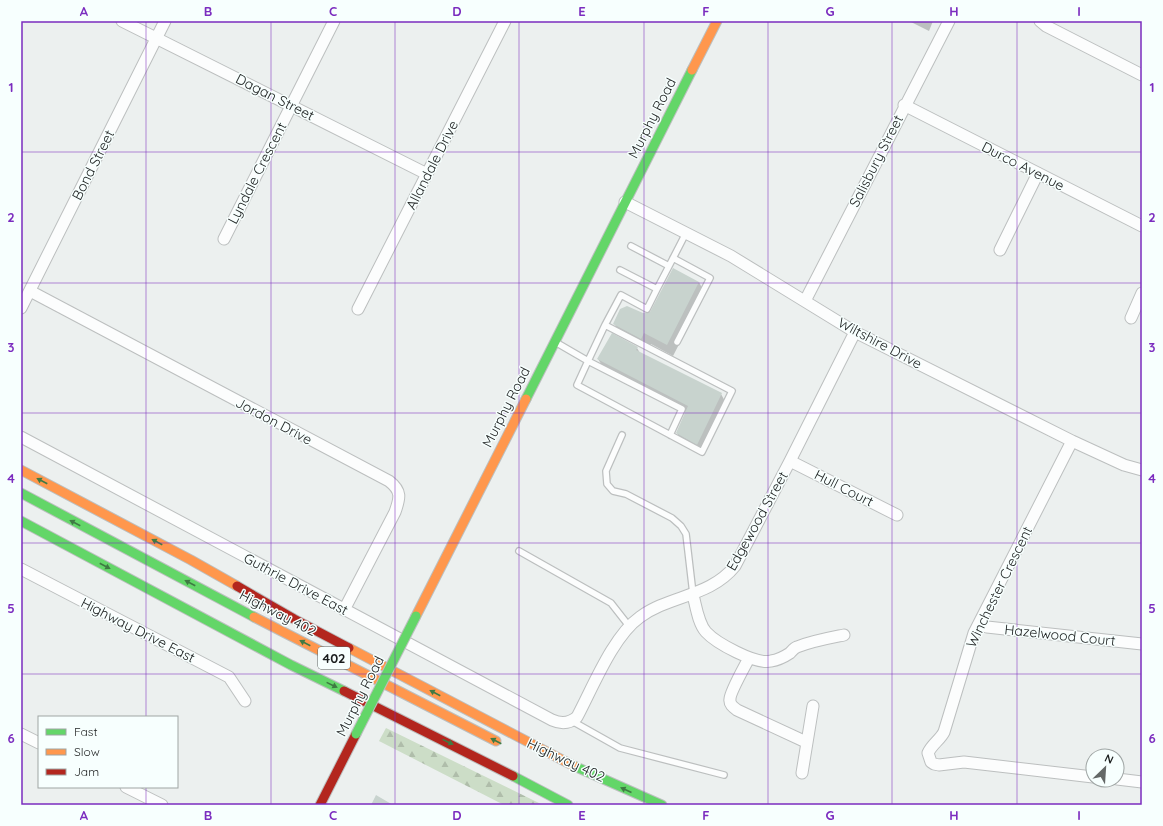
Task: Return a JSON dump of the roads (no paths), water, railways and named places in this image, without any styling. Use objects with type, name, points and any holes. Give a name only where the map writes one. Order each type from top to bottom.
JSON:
[{"type":"main road","name":"Murphy Road","points":[[320,805],[717,21]]},
{"type":"main road","points":[[21,470],[191,560],[294,619],[532,745],[584,771],[662,805]]},
{"type":"main road","name":"Highway 402","points":[[21,494],[507,747]]},
{"type":"main road","name":"402","points":[[21,521],[291,664],[486,761],[568,805]]},
{"type":"main road","points":[[144,597],[291,664]]},
{"type":"street","name":"Dagan Street","points":[[122,21],[427,174]]},
{"type":"street","name":"Bond Street","points":[[21,308],[166,21]]},
{"type":"street","name":"Lyndale Crescent","points":[[224,239],[334,21]]},
{"type":"street","name":"Allandale Drive","points":[[358,309],[505,21]]},
{"type":"street","name":"Salisbury Street","points":[[805,301],[948,21]]},
{"type":"street","points":[[1040,21],[1046,26],[1142,74]]},
{"type":"street","name":"Durco Avenue","points":[[904,105],[1142,226]]},
{"type":"street","points":[[1000,250],[1038,173]]},
{"type":"street","name":"Wiltshire Drive","points":[[625,202],[731,256],[855,332],[1072,441],[1124,465],[1142,470]]},
{"type":"street","name":"Jordon Drive","points":[[30,291],[395,485],[399,490],[399,496],[395,512],[344,610]]},
{"type":"street","points":[[1131,318],[1142,293]]},
{"type":"street","name":"Edgewood Street","points":[[572,721],[578,717],[607,658],[629,626],[639,617],[652,609],[693,595],[719,582],[728,575],[735,566],[790,462],[855,332]]},
{"type":"street","name":"Guthrie Drive East","points":[[21,437],[552,720],[559,723],[572,721]]},
{"type":"street","name":"Winchester Crescent","points":[[1072,441],[970,643],[944,732],[942,737],[930,748],[928,753],[931,762],[940,765],[964,762],[1085,776]]},
{"type":"street","name":"Hull Court","points":[[790,462],[897,515]]},
{"type":"street","name":"Highway Drive East","points":[[21,569],[229,677],[245,701]]},
{"type":"street","points":[[693,595],[700,622],[705,631],[713,638],[757,661],[768,662],[779,659],[796,648],[844,635]]},
{"type":"street","name":"Hazelwood Court","points":[[979,624],[1142,644]]},
{"type":"street","points":[[749,658],[732,693],[730,700],[731,705],[736,710],[806,742]]},
{"type":"street","points":[[802,773],[813,706]]},
{"type":"street","points":[[21,734],[38,742]]},
{"type":"street","points":[[1125,780],[1142,782]]},
{"type":"street","points":[[128,788],[162,805]]},
{"type":"lane","points":[[605,325],[732,391],[702,452],[577,385],[605,325],[621,295],[647,309],[686,233]]},
{"type":"lane","points":[[631,246],[669,266]]},
{"type":"lane","points":[[673,258],[710,278],[677,342]]},
{"type":"lane","points":[[620,270],[657,289]]},
{"type":"lane","points":[[555,342],[588,361],[682,409],[670,435]]},
{"type":"lane","points":[[622,435],[606,472],[607,484],[613,491],[626,494],[672,518],[681,526],[686,534],[693,595]]},
{"type":"lane","points":[[519,551],[611,602],[629,626]]},
{"type":"lane","points":[[572,721],[620,748],[724,775]]}]
